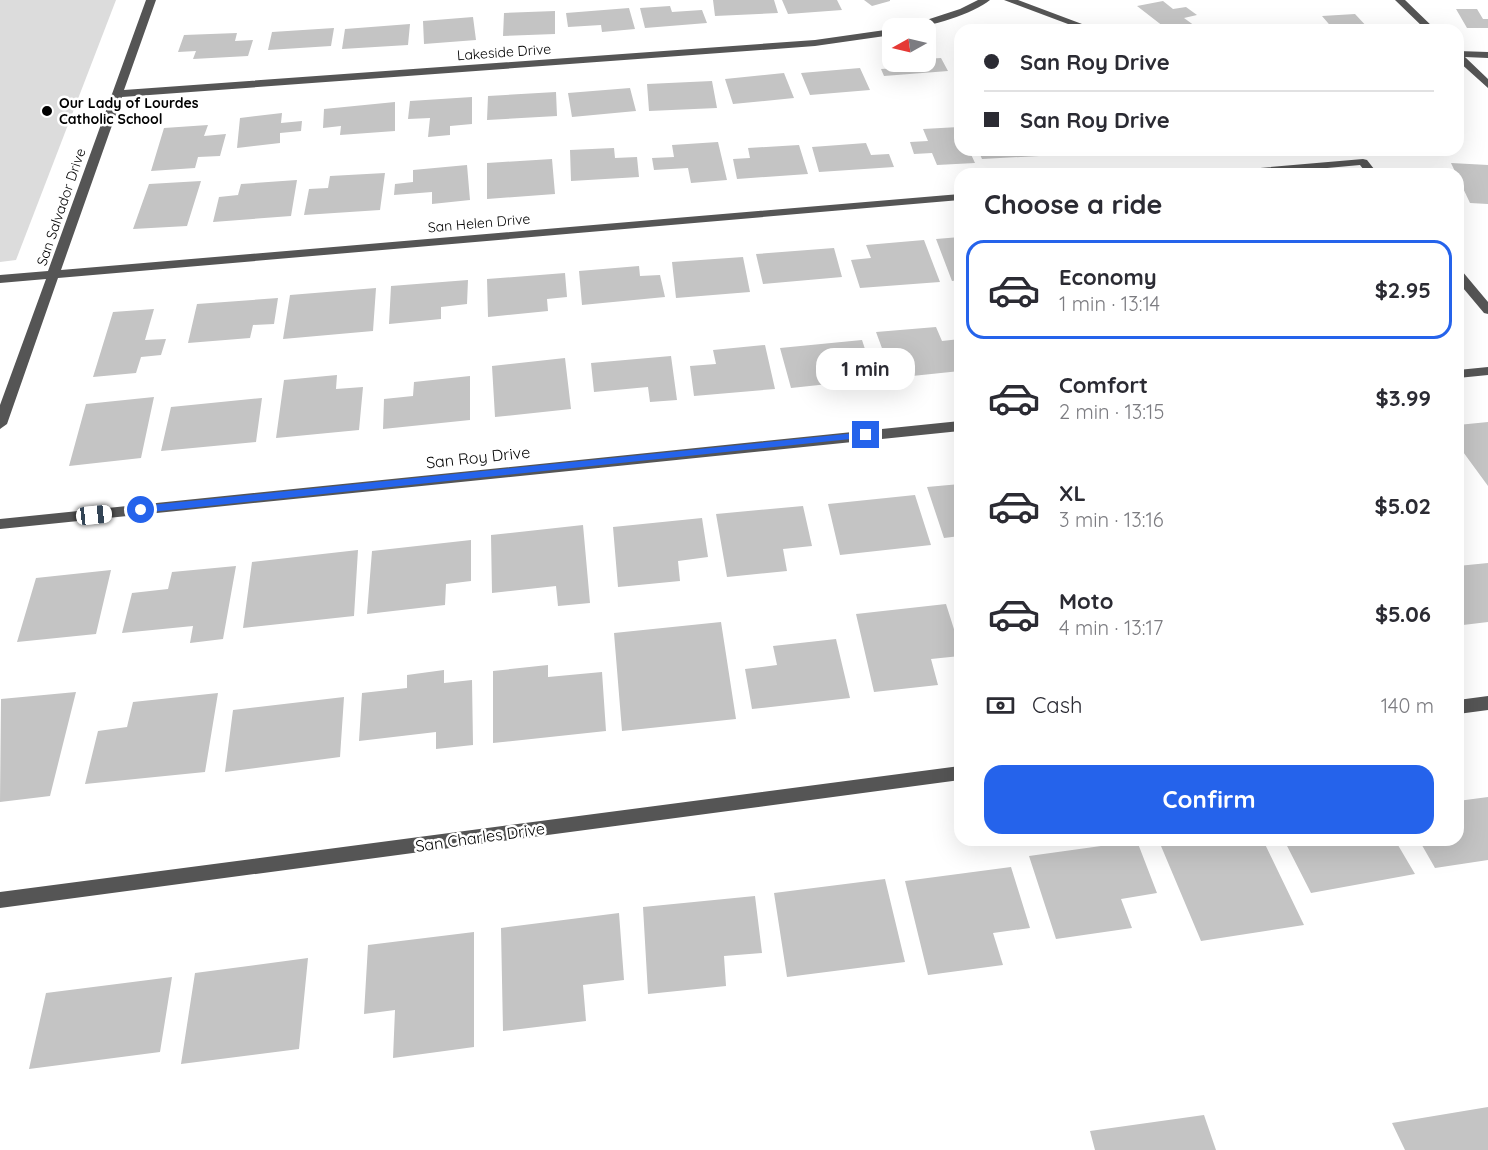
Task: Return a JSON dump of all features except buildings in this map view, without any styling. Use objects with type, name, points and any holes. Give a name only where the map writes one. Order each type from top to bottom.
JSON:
[{"type":"street","name":"San Salvador Drive","points":[[0,424],[151,0]]},
{"type":"street","points":[[936,19],[963,11],[985,0]]},
{"type":"street","points":[[1009,0],[1076,24]]},
{"type":"street","points":[[1400,0],[1425,24]]},
{"type":"street","name":"Lakeside Drive","points":[[117,94],[815,43],[882,33]]},
{"type":"street","points":[[1464,55],[1488,56]]},
{"type":"street","points":[[1464,61],[1488,85]]},
{"type":"street","points":[[1294,168],[1363,162],[1368,168]]},
{"type":"street","name":"San Helen Drive","points":[[0,279],[954,198]]},
{"type":"street","points":[[1464,281],[1488,310]]},
{"type":"street","points":[[1464,373],[1488,371]]},
{"type":"street","name":"San Roy Drive","points":[[0,524],[954,427]]},
{"type":"street","points":[[1464,706],[1488,704]]},
{"type":"street","name":"San Charles Drive","points":[[0,900],[954,774]]},
{"type":"shaded area","name":"Our Lady of Lourdes Catholic School","points":[[0,0],[116,0],[16,260],[0,262]]},
{"type":"place","name":"Our Lady of Lourdes Catholic School","points":[[47,111]]},
{"type":"route","points":[[141,510],[866,435]]}]
